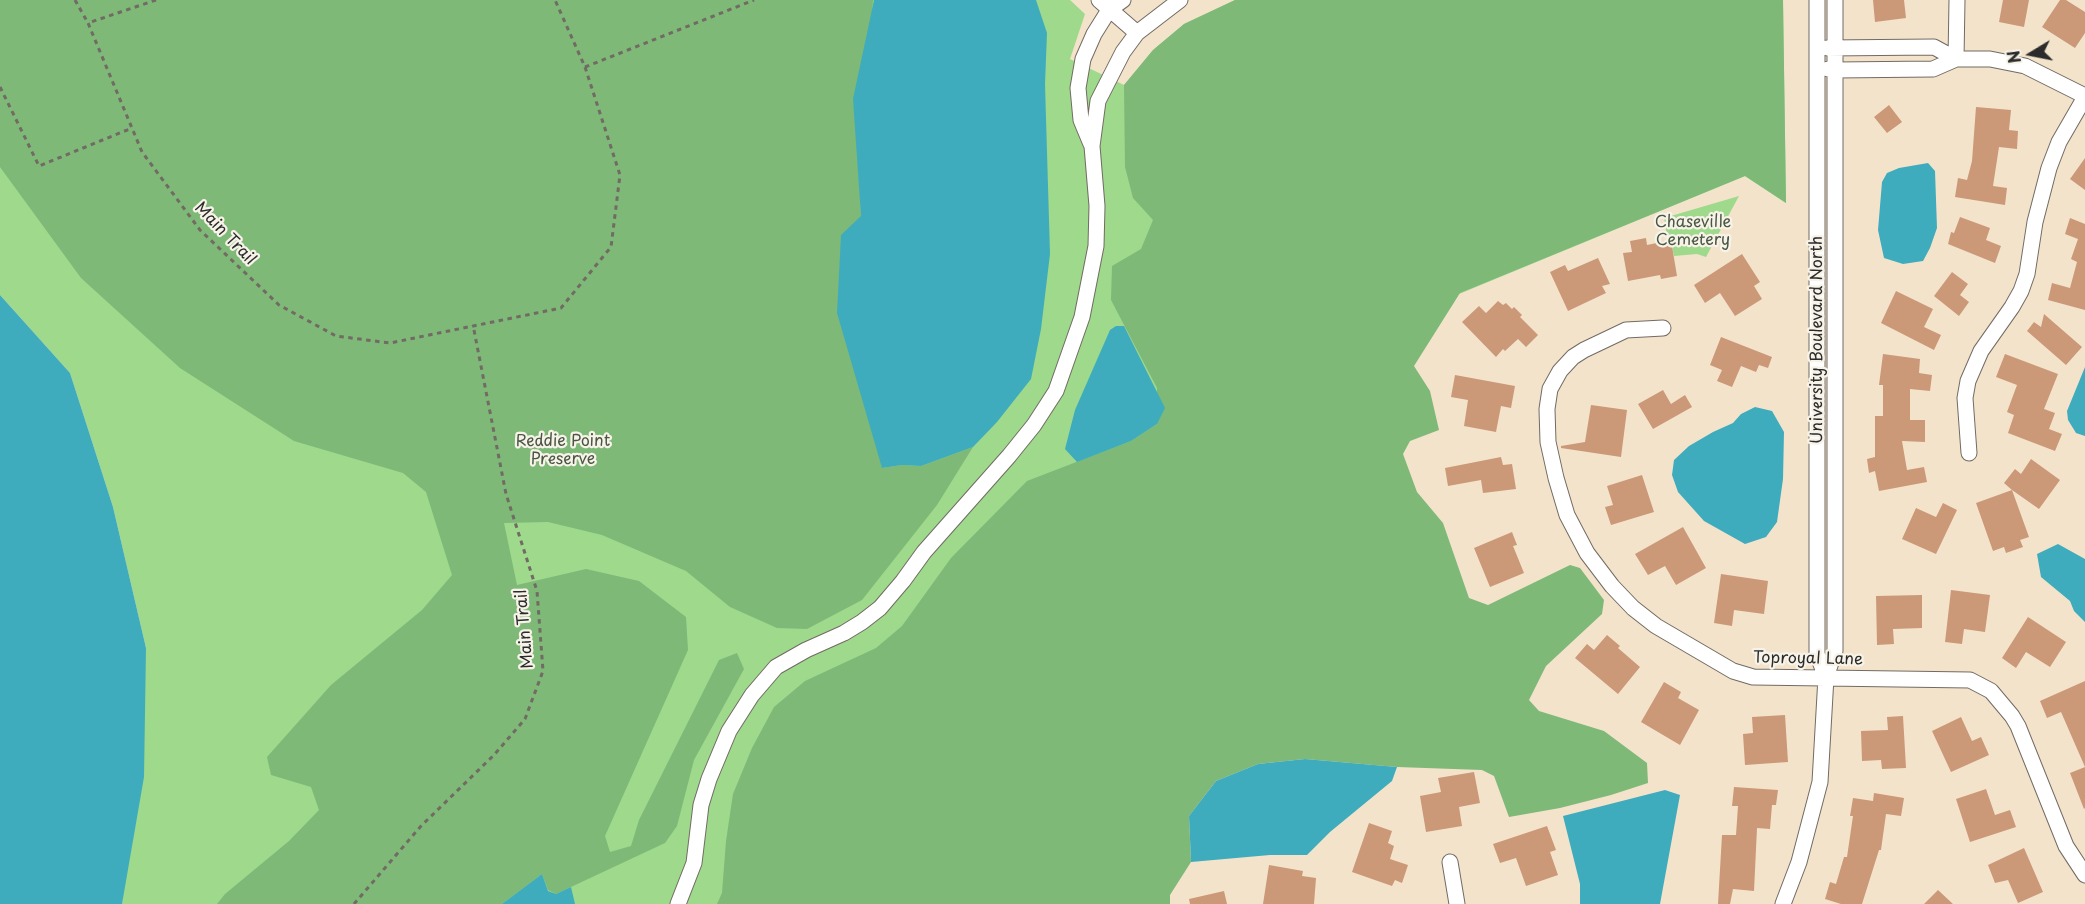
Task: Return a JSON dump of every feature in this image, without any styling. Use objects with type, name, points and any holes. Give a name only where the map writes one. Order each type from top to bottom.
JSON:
[{"type":"street","points":[[1104,5],[1123,0]]},
{"type":"street","points":[[678,904],[694,863],[702,805],[709,779],[729,731],[752,694],[776,667],[844,633],[880,608],[924,552],[1009,456],[1034,425],[1056,392],[1082,317],[1096,246],[1097,206],[1092,146],[1098,101],[1123,52],[1137,33],[1180,0]]},
{"type":"street","name":"University Boulevard North","points":[[1817,0],[1817,654],[1826,677]]},
{"type":"street","name":"University Boulevard North","points":[[1784,904],[1799,862],[1820,782],[1826,677],[1835,651],[1836,70],[1834,0]]},
{"type":"street","points":[[1956,58],[1957,0]]},
{"type":"street","points":[[1104,5],[1137,33]]},
{"type":"street","points":[[1092,146],[1081,120],[1078,88],[1083,59],[1104,5]]},
{"type":"street","points":[[1816,49],[1934,47],[1956,58],[1990,59],[2025,66],[2085,96],[2059,142],[2049,168],[2035,222],[2027,274],[2021,291],[2012,308],[1981,351],[1968,381],[1965,398],[1969,453]]},
{"type":"street","points":[[1816,66],[1836,70],[1933,69],[1956,58]]},
{"type":"street","name":"Toproyal Lane","points":[[1663,328],[1626,330],[1584,350],[1573,357],[1560,371],[1550,389],[1547,409],[1548,442],[1567,515],[1587,553],[1612,586],[1633,608],[1656,626],[1733,671],[1753,677],[1970,680],[1991,692],[2018,726],[2066,846],[2085,875]]},
{"type":"street","points":[[1450,862],[1457,904]]},
{"type":"path","name":"Main Trail","points":[[75,0],[88,23],[142,152],[200,230],[279,305],[336,336],[390,343],[561,308],[611,247],[620,175],[585,67],[555,0]]},
{"type":"path","points":[[88,23],[156,0]]},
{"type":"path","points":[[585,67],[754,0]]},
{"type":"path","points":[[0,87],[39,166],[132,128]]},
{"type":"path","name":"Main Trail","points":[[354,904],[421,826],[494,755],[525,719],[543,671],[537,591],[506,494],[473,326]]},
{"type":"green space","name":"Reddie Point Preserve","points":[[0,0],[1070,0],[1085,14],[1070,59],[1124,85],[1153,50],[1184,24],[1235,0],[1783,0],[1786,203],[1745,176],[1207,398],[833,904],[122,904],[146,648],[113,507],[70,373],[0,295]]},
{"type":"green space","points":[[0,0],[874,0],[859,163],[861,216],[882,468],[902,465],[921,466],[973,447],[937,505],[862,600],[807,629],[777,628],[730,607],[686,571],[602,535],[548,522],[504,523],[517,585],[586,569],[639,581],[686,617],[688,650],[605,836],[610,852],[631,846],[639,820],[719,660],[737,653],[744,669],[694,760],[677,826],[665,843],[556,894],[548,890],[542,874],[502,904],[217,904],[225,894],[289,841],[319,810],[311,787],[271,775],[267,757],[331,685],[422,610],[452,575],[426,492],[403,473],[294,441],[180,368],[81,278],[0,167]]},
{"type":"green space","points":[[1235,0],[1783,0],[1786,203],[1745,176],[1460,293],[1414,366],[1430,391],[1439,430],[1410,441],[1403,454],[1417,492],[1443,523],[1469,598],[1488,605],[1570,565],[1580,568],[1604,600],[1602,614],[1546,666],[1529,700],[1539,711],[1604,731],[1647,763],[1648,783],[1560,808],[1509,817],[1494,776],[1482,770],[1397,767],[1305,759],[1258,764],[1216,781],[1189,816],[1191,862],[1170,895],[1170,904],[717,904],[722,893],[733,794],[752,748],[774,707],[805,681],[876,648],[902,626],[951,558],[1027,481],[1131,441],[1157,424],[1157,388],[1111,300],[1112,266],[1141,249],[1153,220],[1133,198],[1125,167],[1124,85],[1153,50],[1184,24]]},
{"type":"green space","name":"Chaseville Cemetery","points":[[1739,196],[1706,257],[1697,254],[1674,256],[1671,241],[1668,241],[1664,218]]},
{"type":"water","points":[[874,0],[1036,0],[1047,33],[1045,84],[1050,254],[1041,329],[1031,379],[997,422],[973,447],[921,466],[902,465],[882,468],[837,313],[841,235],[861,216],[853,99]]},
{"type":"water","points":[[1928,163],[1935,171],[1937,228],[1930,248],[1923,261],[1903,264],[1884,258],[1878,230],[1882,182],[1887,173],[1899,168]]},
{"type":"water","points":[[0,295],[70,373],[113,507],[146,648],[144,777],[122,904],[0,904]]},
{"type":"water","points":[[1116,326],[1124,326],[1165,408],[1157,424],[1131,441],[1077,462],[1065,449],[1075,410],[1110,330]]},
{"type":"water","points":[[2085,367],[2085,436],[2076,433],[2068,420],[2067,411]]},
{"type":"water","points":[[1755,407],[1772,411],[1784,432],[1783,479],[1777,522],[1766,537],[1745,544],[1704,521],[1678,492],[1672,475],[1674,460],[1689,446],[1733,423],[1741,414]]},
{"type":"water","points":[[2058,544],[2085,559],[2085,622],[2074,611],[2070,601],[2041,577],[2037,554]]},
{"type":"water","points":[[1305,759],[1397,767],[1392,781],[1330,832],[1307,855],[1270,855],[1191,862],[1189,816],[1216,781],[1258,764]]},
{"type":"water","points":[[1665,790],[1680,795],[1660,904],[1580,904],[1580,884],[1563,816]]},
{"type":"water","points":[[542,874],[548,891],[556,894],[571,887],[575,904],[502,904]]},
{"type":"building","points":[[1873,0],[1904,0],[1906,18],[1875,22]]},
{"type":"building","points":[[2003,0],[2029,0],[2024,27],[1999,22]]},
{"type":"building","points":[[2060,0],[2066,0],[2085,12],[2085,33],[2075,48],[2042,27]]},
{"type":"building","points":[[1889,105],[1902,122],[1887,133],[1874,117]]},
{"type":"building","points":[[1976,107],[2011,110],[2009,130],[2018,131],[2017,149],[1999,147],[1993,186],[2007,188],[2005,205],[1955,197],[1958,178],[1967,180],[1972,161]]},
{"type":"building","points":[[2085,158],[2085,190],[2070,179]]},
{"type":"building","points":[[1960,217],[1990,228],[1986,240],[2001,246],[1995,263],[1948,244],[1951,232],[1954,233]]},
{"type":"building","points":[[2070,218],[2085,224],[2085,310],[2048,300],[2052,283],[2070,288],[2077,262],[2071,259],[2078,239],[2065,234]]},
{"type":"building","points":[[1646,238],[1647,245],[1671,240],[1677,276],[1661,279],[1660,275],[1628,281],[1623,253],[1632,252],[1630,241]]},
{"type":"building","points":[[1742,254],[1760,282],[1754,286],[1762,299],[1735,316],[1720,293],[1705,303],[1694,285]]},
{"type":"building","points":[[1598,258],[1610,284],[1602,286],[1606,293],[1568,311],[1550,272],[1565,265],[1568,271]]},
{"type":"building","points":[[1952,272],[1968,284],[1960,295],[1969,302],[1959,316],[1934,296]]},
{"type":"building","points":[[1896,291],[1933,309],[1924,327],[1941,335],[1934,350],[1881,323]]},
{"type":"building","points":[[1498,301],[1503,305],[1506,303],[1512,309],[1514,307],[1522,315],[1520,317],[1538,335],[1526,347],[1518,339],[1496,357],[1462,322],[1479,306],[1486,313]]},
{"type":"building","points":[[2044,314],[2082,347],[2066,365],[2027,331],[2034,322],[2041,327]]},
{"type":"building","points":[[1721,337],[1772,357],[1768,368],[1759,365],[1756,372],[1741,366],[1732,387],[1717,381],[1722,370],[1710,365]]},
{"type":"building","points":[[1883,354],[1920,359],[1919,373],[1932,375],[1930,391],[1910,389],[1910,420],[1925,420],[1925,442],[1902,441],[1907,470],[1924,467],[1927,482],[1879,491],[1875,471],[1869,473],[1867,459],[1875,457],[1875,416],[1883,416],[1883,385],[1879,385]]},
{"type":"building","points":[[2005,354],[2058,374],[2044,409],[2055,413],[2049,429],[2062,434],[2055,451],[2008,433],[2014,415],[2007,412],[2017,385],[1996,377]]},
{"type":"building","points":[[1455,375],[1515,386],[1511,408],[1501,406],[1496,432],[1464,426],[1468,400],[1451,397]]},
{"type":"building","points":[[1663,390],[1671,404],[1685,395],[1692,407],[1653,429],[1638,404]]},
{"type":"building","points":[[1591,405],[1627,410],[1621,457],[1561,448],[1561,446],[1585,442]]},
{"type":"building","points":[[1501,457],[1503,465],[1512,464],[1516,489],[1483,493],[1481,480],[1448,486],[1445,468]]},
{"type":"building","points":[[2031,459],[2060,480],[2039,509],[2004,483],[2015,469],[2021,474]]},
{"type":"building","points":[[1642,475],[1654,512],[1611,525],[1605,507],[1613,505],[1607,486]]},
{"type":"building","points":[[2012,490],[2029,537],[2020,540],[2023,547],[2006,553],[2004,547],[1993,551],[1976,503]]},
{"type":"building","points":[[1943,503],[1957,510],[1936,554],[1902,539],[1916,508],[1936,517]]},
{"type":"building","points":[[1683,527],[1706,568],[1676,585],[1665,566],[1648,575],[1635,554]]},
{"type":"building","points":[[1512,532],[1517,545],[1513,546],[1524,573],[1490,587],[1474,548]]},
{"type":"building","points":[[1721,574],[1768,581],[1764,614],[1734,610],[1732,626],[1714,623]]},
{"type":"building","points":[[1951,590],[1990,595],[1985,632],[1964,629],[1962,644],[1945,642]]},
{"type":"building","points":[[1922,595],[1922,628],[1893,629],[1894,644],[1877,645],[1876,596]]},
{"type":"building","points":[[2028,617],[2066,642],[2050,667],[2026,652],[2016,668],[2002,658]]},
{"type":"building","points":[[1607,635],[1640,667],[1618,694],[1575,658],[1587,644],[1594,650]]},
{"type":"building","points":[[2085,681],[2085,767],[2061,712],[2047,718],[2040,701]]},
{"type":"building","points":[[1664,682],[1681,692],[1678,698],[1699,710],[1680,745],[1641,722]]},
{"type":"building","points":[[1785,715],[1788,762],[1745,765],[1743,734],[1753,733],[1752,717]]},
{"type":"building","points":[[1903,716],[1906,768],[1882,769],[1881,760],[1862,761],[1861,731],[1888,730],[1887,717]]},
{"type":"building","points":[[1961,717],[1972,741],[1981,737],[1989,755],[1951,772],[1932,731]]},
{"type":"building","points":[[2085,767],[2085,808],[2084,809],[2070,773]]},
{"type":"building","points":[[1474,772],[1480,803],[1459,807],[1462,826],[1426,832],[1420,796],[1441,792],[1438,778]]},
{"type":"building","points":[[1734,787],[1778,790],[1776,805],[1772,805],[1770,829],[1757,828],[1754,891],[1733,889],[1730,904],[1718,904],[1722,835],[1736,835],[1738,806],[1732,806]]},
{"type":"building","points":[[1986,789],[1995,815],[2010,810],[2016,827],[1970,842],[1956,799]]},
{"type":"building","points":[[1874,793],[1904,798],[1901,816],[1886,814],[1881,850],[1879,850],[1862,904],[1841,904],[1825,899],[1830,882],[1836,884],[1844,857],[1847,857],[1853,816],[1850,816],[1853,798],[1873,801]]},
{"type":"building","points":[[1369,823],[1392,831],[1388,843],[1394,846],[1390,859],[1408,865],[1402,883],[1395,880],[1392,886],[1352,872]]},
{"type":"building","points":[[1547,826],[1556,850],[1550,852],[1558,875],[1526,886],[1516,858],[1500,863],[1493,844]]},
{"type":"building","points":[[2024,848],[2043,892],[2018,903],[2008,880],[1995,883],[1988,865]]},
{"type":"building","points":[[1269,865],[1303,871],[1302,876],[1316,878],[1314,904],[1263,904]]},
{"type":"building","points":[[1938,890],[1953,904],[1924,904]]},
{"type":"building","points":[[1224,891],[1227,904],[1190,904],[1189,899]]}]
